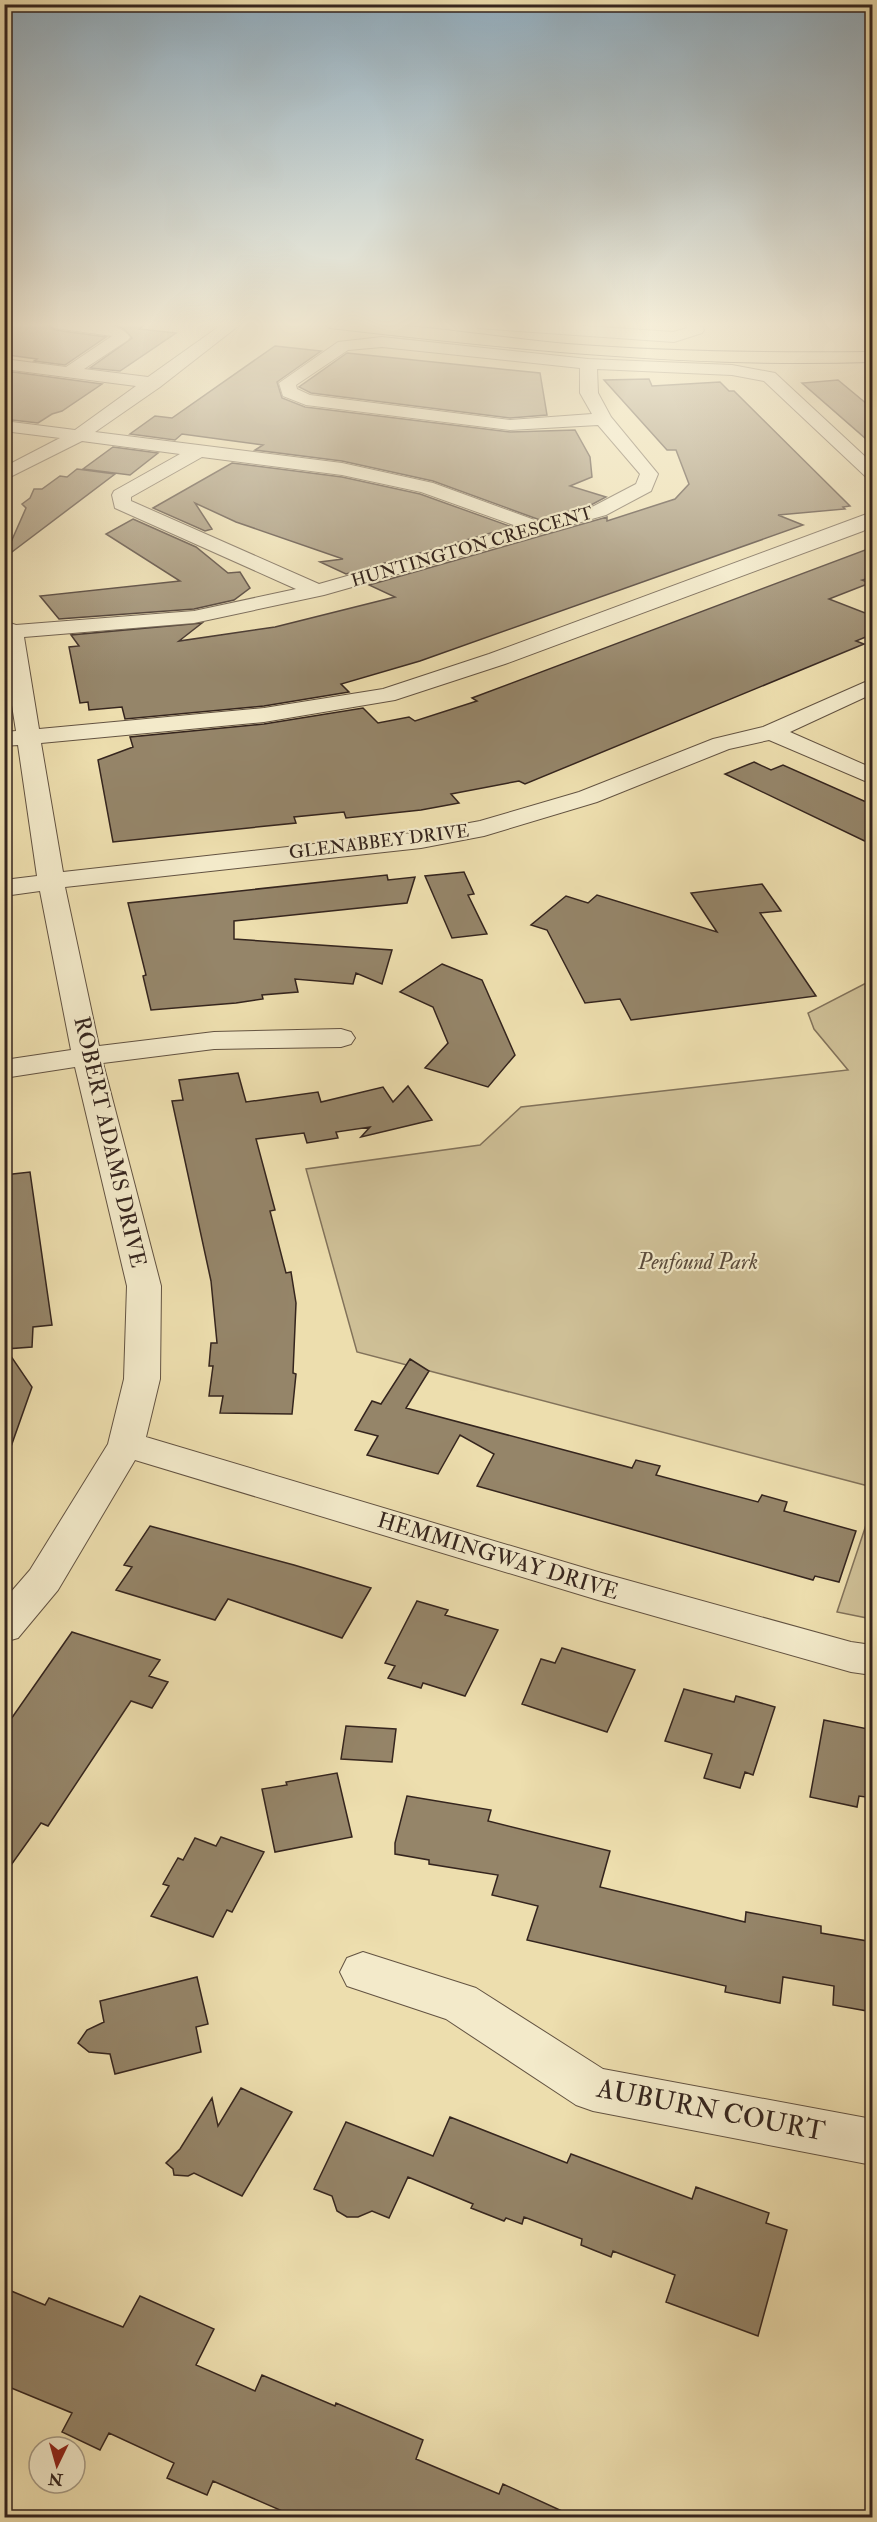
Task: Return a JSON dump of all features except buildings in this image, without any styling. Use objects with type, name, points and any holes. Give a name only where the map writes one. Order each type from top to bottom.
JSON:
[{"type":"street","points":[[4,475],[69,441]]},
{"type":"street","points":[[119,441],[342,469],[426,487],[539,528]]},
{"type":"street","name":"HUNTINGTON CRESCENT","points":[[8,629],[194,617],[317,591],[599,511],[644,487],[649,474],[621,441]]},
{"type":"street","points":[[839,441],[873,472]]},
{"type":"street","points":[[200,450],[121,495],[122,504],[317,591]]},
{"type":"street","points":[[16,738],[264,715],[387,695],[497,659],[856,527],[873,518]]},
{"type":"street","name":"ROBERT ADAMS DRIVE","points":[[4,1628],[44,1580],[126,1444],[142,1378],[144,1286],[87,1056],[51,881],[16,738],[8,629]]},
{"type":"street","name":"GLENABBEY DRIVE","points":[[4,888],[421,840],[463,833],[588,797],[721,744],[771,732],[873,686]]},
{"type":"street","points":[[771,732],[873,777]]},
{"type":"street","points":[[4,1069],[87,1056],[253,1038],[341,1038]]},
{"type":"street","name":"HEMMINGWAY DRIVE","points":[[126,1444],[598,1586],[851,1658],[873,1660]]},
{"type":"street","name":"AUBURN COURT","points":[[363,1971],[460,2003],[593,2089],[873,2142]]},
{"type":"green space","name":"Penfound Park","points":[[872,980],[872,1487],[357,1352],[306,1169],[480,1145],[521,1107],[848,1070],[814,1029],[808,1013]]},
{"type":"green space","points":[[872,1507],[872,1619],[837,1612]]}]
